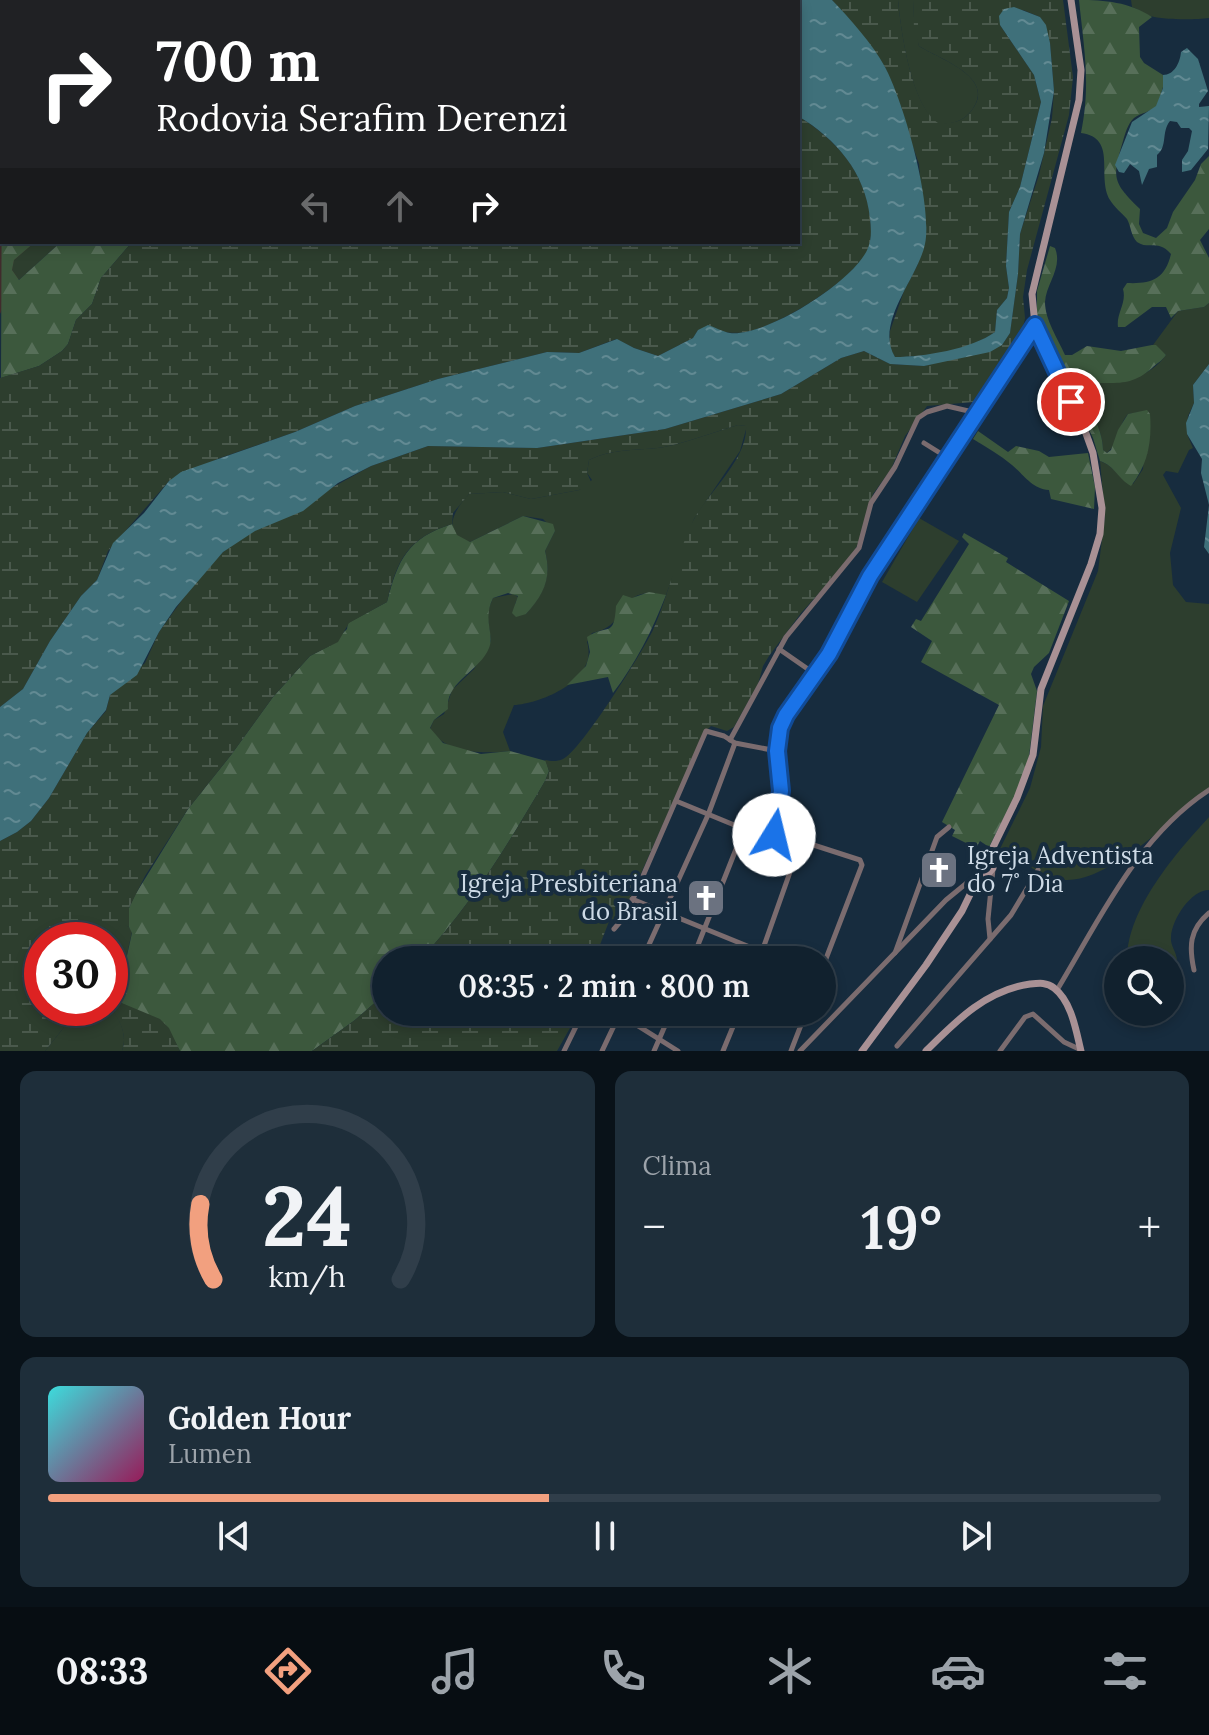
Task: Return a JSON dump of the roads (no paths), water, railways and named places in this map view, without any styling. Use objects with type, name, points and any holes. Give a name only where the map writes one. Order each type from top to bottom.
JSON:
[{"type":"main road","points":[[862,1051],[948,935],[981,879],[1026,778],[1033,755],[1041,689],[1100,534],[1102,508],[1093,453],[1035,325],[1032,294],[1079,100],[1081,70],[1071,0]]},
{"type":"main road","points":[[981,879],[993,868],[993,847]]},
{"type":"main road","points":[[926,1051],[971,1009],[1002,991],[1042,983],[1057,990],[1073,1019],[1081,1050]]},
{"type":"street","points":[[774,835],[781,791],[777,751],[780,728],[786,715],[815,674],[870,576],[1035,325]]},
{"type":"street","points":[[648,946],[708,815],[733,742],[779,649],[859,548],[871,503],[895,467],[918,418],[947,406],[977,413]]},
{"type":"street","points":[[924,443],[948,458]]},
{"type":"street","points":[[779,649],[815,674]]},
{"type":"street","points":[[614,929],[626,915],[705,732],[708,730],[733,742],[777,751]]},
{"type":"street","points":[[1057,990],[1146,847],[1175,817],[1209,790]]},
{"type":"street","points":[[676,801],[744,829],[798,840],[862,862],[831,946]]},
{"type":"street","points":[[895,956],[937,837],[949,827]]},
{"type":"street","points":[[698,946],[744,829]]},
{"type":"street","points":[[764,946],[798,840]]},
{"type":"street","points":[[990,939],[988,919],[993,868]]},
{"type":"street","points":[[897,1046],[1011,915],[1038,870]]},
{"type":"street","points":[[800,1051],[946,900],[968,882],[981,879],[991,894]]},
{"type":"street","points":[[632,899],[746,946]]},
{"type":"street","points":[[1194,970],[1189,949],[1191,940],[1198,925],[1209,913]]},
{"type":"street","points":[[1000,1051],[1025,1017],[1033,1014],[1064,1042],[1081,1050]]},
{"type":"street","points":[[565,1051],[577,1026]]},
{"type":"street","points":[[602,1051],[613,1026]]},
{"type":"street","points":[[640,1026],[678,1051]]},
{"type":"street","points":[[654,1051],[665,1026]]},
{"type":"street","points":[[723,1051],[733,1026]]},
{"type":"street","points":[[791,1051],[800,1026]]},
{"type":"water","points":[[800,0],[832,0],[867,40],[893,83],[921,180],[925,205],[925,244],[893,315],[890,344],[895,357],[947,351],[985,338],[995,332],[997,310],[1007,298],[1009,212],[1020,187],[1041,102],[1034,75],[1000,25],[999,16],[1004,9],[1014,7],[1040,17],[1046,25],[1050,43],[1054,91],[1044,153],[1020,234],[1010,333],[1002,345],[990,352],[924,366],[890,364],[864,351],[841,358],[781,394],[665,429],[537,448],[428,446],[371,466],[338,483],[303,511],[255,531],[223,552],[176,607],[137,675],[110,695],[106,710],[87,733],[49,798],[31,821],[0,841],[0,707],[23,689],[50,641],[81,596],[97,580],[113,543],[144,513],[169,481],[181,472],[295,432],[355,406],[438,379],[547,352],[579,353],[617,339],[658,356],[693,338],[698,330],[708,325],[730,333],[746,332],[786,317],[846,276],[860,261],[871,237],[867,201],[855,172],[836,146],[800,117]]},
{"type":"water","points":[[1187,48],[1198,59],[1208,91],[1199,107],[1209,106],[1208,149],[1191,170],[1182,172],[1182,160],[1188,151],[1192,131],[1170,121],[1157,155],[1157,167],[1149,169],[1142,185],[1139,171],[1130,164],[1124,173],[1119,172],[1115,165],[1132,122],[1156,106],[1163,88],[1163,75],[1173,71],[1181,52]]},
{"type":"water","points":[[1209,364],[1209,505],[1201,473],[1202,459],[1187,434],[1186,423],[1194,403],[1193,385]]},
{"type":"water","points":[[1209,505],[1209,554],[1204,547]]},
{"type":"place","name":"Igreja Adventista do 7˚ Dia","points":[[939,870]]},
{"type":"place","name":"Igreja Presbiteriana do Brasil","points":[[706,898]]}]
